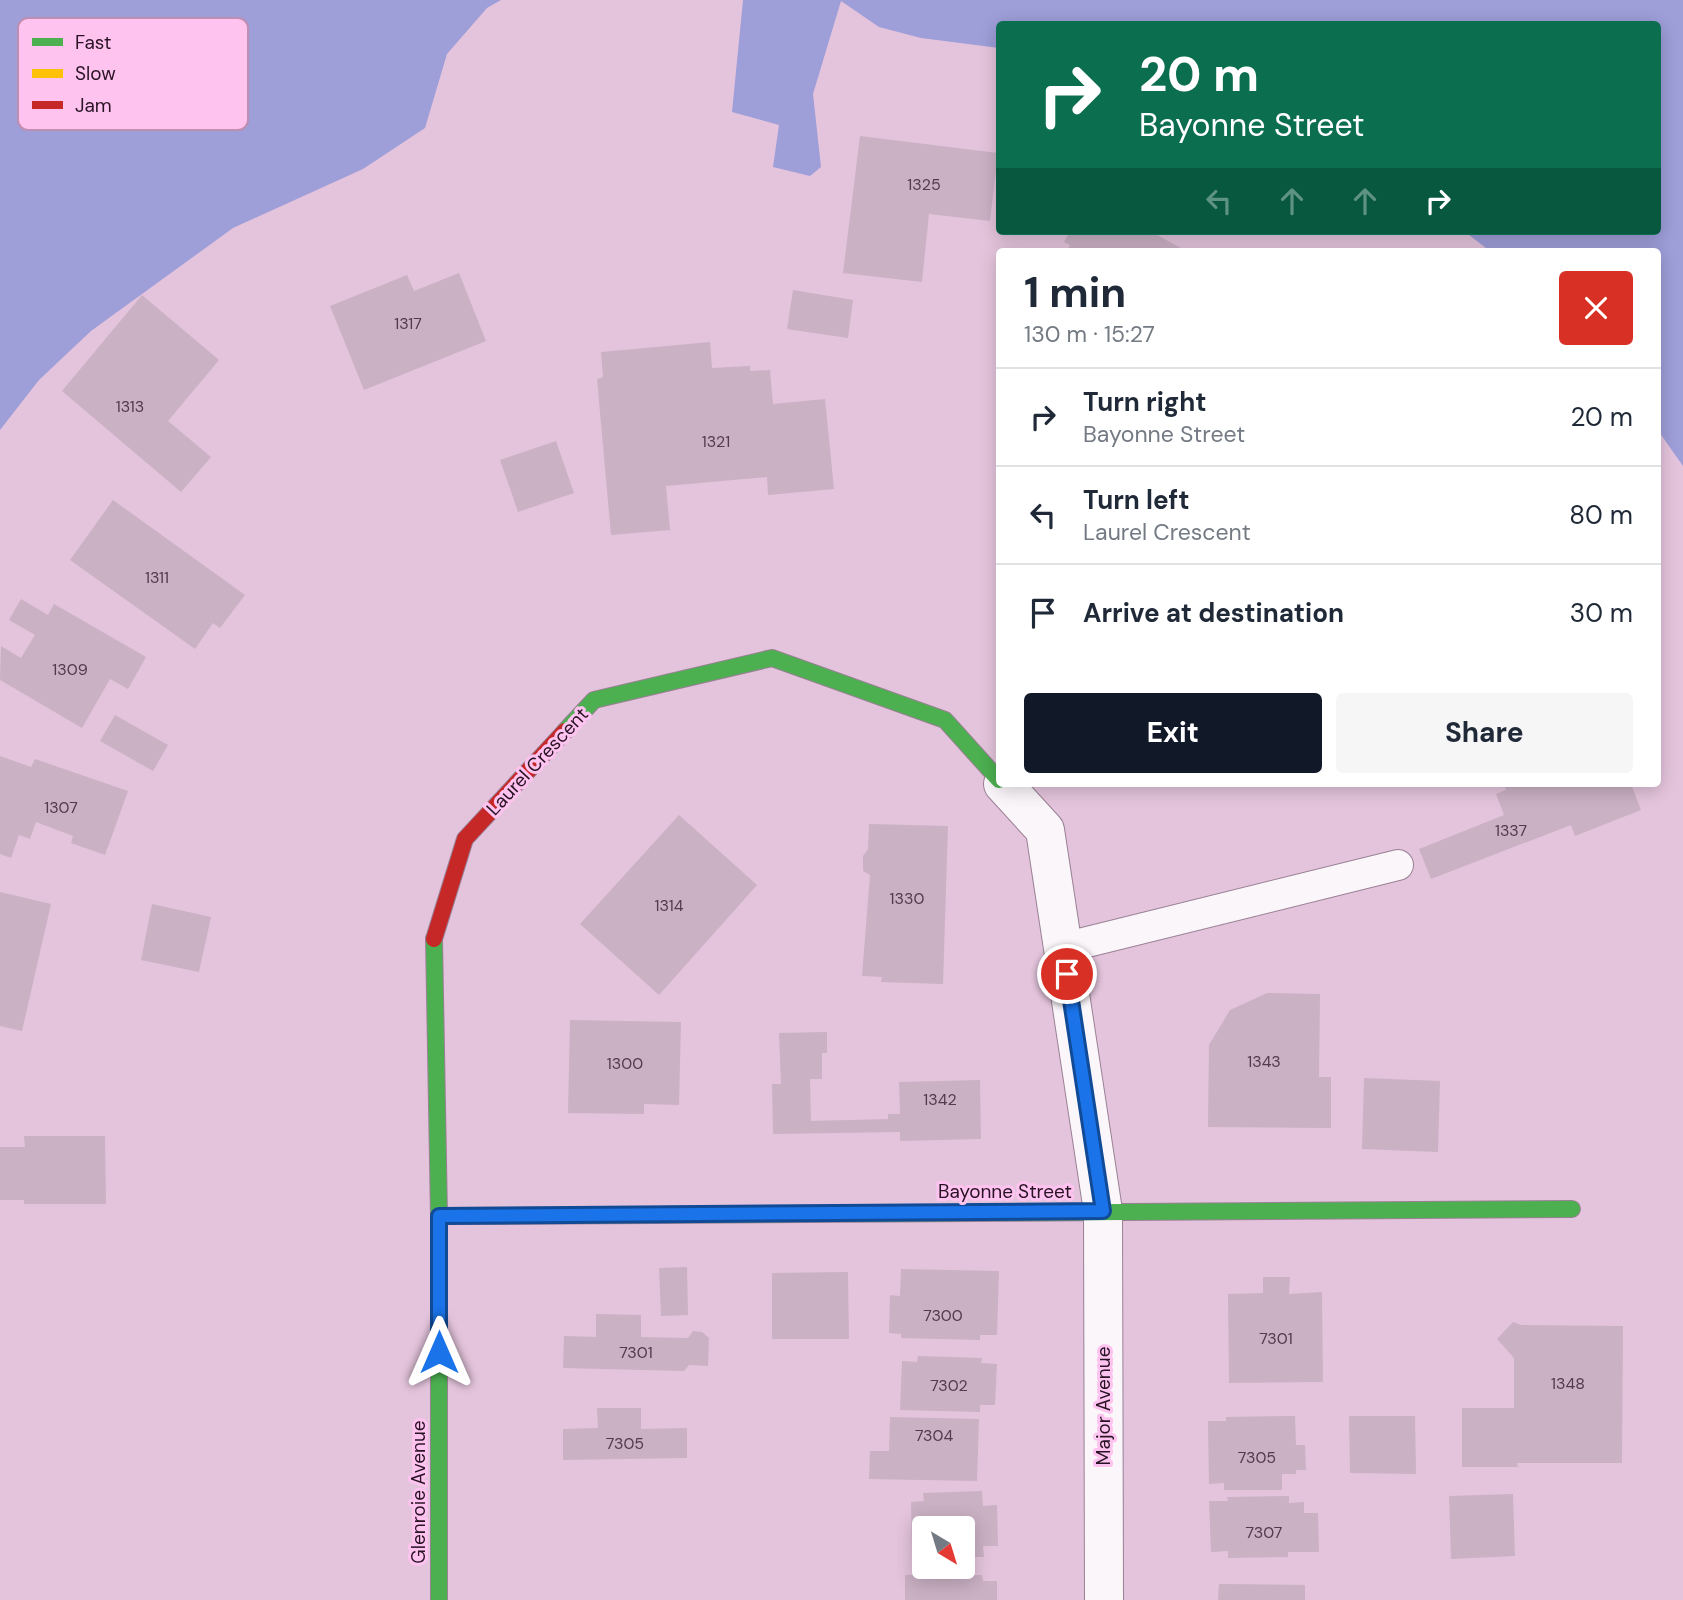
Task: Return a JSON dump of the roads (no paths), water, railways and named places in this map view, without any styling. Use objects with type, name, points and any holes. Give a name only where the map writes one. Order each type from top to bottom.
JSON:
[{"type":"street","name":"Laurel Crescent","points":[[439,1216],[433,941],[465,839],[594,700],[772,658],[945,720],[996,777]]},
{"type":"street","points":[[1006,787],[1045,830],[1103,1211]]},
{"type":"street","name":"Bayonne Street","points":[[439,1216],[1572,1209]]},
{"type":"street","name":"Major Avenue","points":[[1103,1211],[1104,1600]]},
{"type":"street","name":"Glenroie Avenue","points":[[439,1216],[439,1600]]},
{"type":"lane","points":[[1063,948],[1398,865]]},
{"type":"water","points":[[0,0],[501,0],[487,8],[447,54],[425,128],[363,169],[233,228],[91,331],[39,380],[0,430]]},
{"type":"water","points":[[743,0],[1683,0],[1683,466],[1661,435],[1661,248],[1486,248],[1469,235],[1661,235],[1661,21],[996,21],[996,48],[921,38],[879,27],[841,1],[813,94],[821,167],[810,176],[773,167],[779,125],[732,112]]}]
